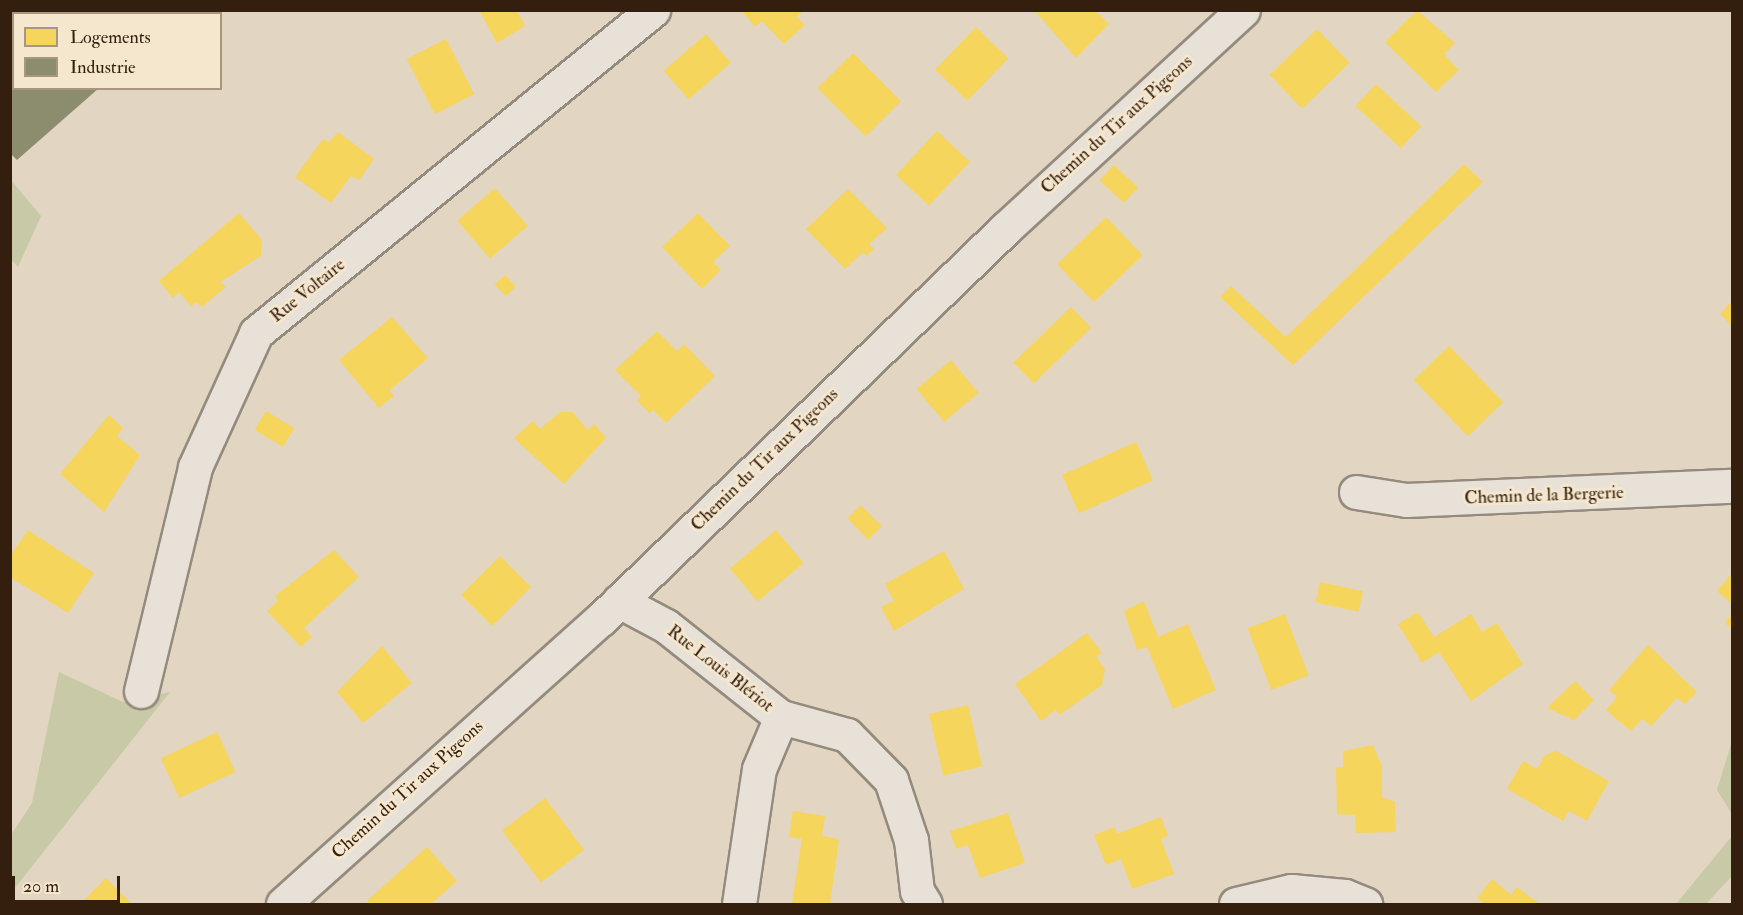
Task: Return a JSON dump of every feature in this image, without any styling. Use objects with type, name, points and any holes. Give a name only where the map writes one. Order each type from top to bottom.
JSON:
[{"type":"street","name":"Rue Voltaire","points":[[141,691],[195,467],[256,333],[653,10]]},
{"type":"street","name":"Chemin du Tir aux Pigeons","points":[[283,904],[630,591],[1005,229],[1243,10]]},
{"type":"street","name":"Chemin de la Bergerie","points":[[1356,492],[1406,500],[1732,486]]},
{"type":"street","name":"Rue Louis Blériot","points":[[630,591],[666,626],[782,717],[847,735],[891,780],[911,840],[917,891],[925,904]]},
{"type":"street","points":[[739,904],[759,769],[782,717]]},
{"type":"street","points":[[1236,904],[1291,891],[1345,896],[1365,904]]},
{"type":"green space","points":[[11,180],[41,216],[18,267],[11,259]]},
{"type":"green space","points":[[59,672],[123,702],[170,692],[11,893],[11,835],[32,803]]},
{"type":"green space","points":[[1732,741],[1732,814],[1717,790]]},
{"type":"green space","points":[[1732,836],[1732,876],[1706,904],[1676,904]]},
{"type":"building: Logements","points":[[479,10],[517,10],[525,26],[497,43]]},
{"type":"building: Logements","points":[[741,10],[804,10],[797,17],[805,25],[784,44],[762,21],[755,27]]},
{"type":"building: Logements","points":[[1034,10],[1095,10],[1109,24],[1076,58]]},
{"type":"building: Logements","points":[[1417,10],[1455,43],[1444,54],[1459,70],[1436,92],[1385,42]]},
{"type":"building: Logements","points":[[976,27],[1008,58],[967,101],[935,69]]},
{"type":"building: Logements","points":[[1317,29],[1350,63],[1302,109],[1270,75]]},
{"type":"building: Logements","points":[[706,34],[731,63],[689,99],[664,71]]},
{"type":"building: Logements","points":[[446,39],[474,94],[435,114],[407,59]]},
{"type":"building: Logements","points":[[853,53],[901,101],[866,136],[818,88]]},
{"type":"building: Logements","points":[[1376,84],[1421,126],[1401,148],[1356,106]]},
{"type":"building: Logements","points":[[937,131],[970,162],[929,206],[896,175]]},
{"type":"building: Logements","points":[[338,132],[374,159],[359,180],[351,176],[331,203],[295,177],[323,139],[329,142]]},
{"type":"building: Logements","points":[[1464,164],[1483,182],[1293,365],[1220,297],[1231,286],[1286,337]]},
{"type":"building: Logements","points":[[1114,165],[1138,188],[1124,203],[1100,180]]},
{"type":"building: Logements","points":[[495,188],[528,226],[490,259],[457,221]]},
{"type":"building: Logements","points":[[848,189],[887,228],[869,244],[874,249],[867,256],[863,252],[845,269],[806,229]]},
{"type":"building: Logements","points":[[239,213],[262,240],[261,256],[220,282],[226,287],[202,307],[197,302],[191,306],[179,292],[173,298],[159,281]]},
{"type":"building: Logements","points":[[698,213],[730,246],[713,262],[721,270],[702,289],[662,247]]},
{"type":"building: Logements","points":[[1106,217],[1143,255],[1094,302],[1057,264]]},
{"type":"building: Logements","points":[[505,275],[516,287],[506,296],[495,285]]},
{"type":"building: Logements","points":[[1732,301],[1732,326],[1720,314]]},
{"type":"building: Logements","points":[[1071,307],[1091,328],[1034,383],[1013,363]]},
{"type":"building: Logements","points":[[392,317],[428,358],[390,390],[394,396],[379,408],[339,360]]},
{"type":"building: Logements","points":[[657,331],[677,351],[684,344],[715,376],[666,423],[653,410],[649,413],[637,400],[641,396],[615,370]]},
{"type":"building: Logements","points":[[1449,346],[1503,402],[1468,436],[1414,380]]},
{"type":"building: Logements","points":[[951,360],[979,393],[944,422],[917,389]]},
{"type":"building: Logements","points":[[266,411],[294,428],[283,447],[255,430]]},
{"type":"building: Logements","points":[[560,412],[572,412],[588,430],[594,424],[606,438],[564,484],[514,438],[533,421],[540,429]]},
{"type":"building: Logements","points":[[109,415],[123,428],[117,436],[140,455],[104,512],[60,474]]},
{"type":"building: Logements","points":[[1136,442],[1153,480],[1079,513],[1062,475]]},
{"type":"building: Logements","points":[[861,505],[882,527],[868,540],[847,518]]},
{"type":"building: Logements","points":[[28,530],[94,573],[68,613],[10,577],[10,556]]},
{"type":"building: Logements","points":[[776,530],[804,563],[758,602],[730,569]]},
{"type":"building: Logements","points":[[334,550],[359,577],[304,628],[312,637],[301,647],[267,611],[278,601],[275,596]]},
{"type":"building: Logements","points":[[944,551],[964,589],[894,631],[881,607],[894,601],[885,584]]},
{"type":"building: Logements","points":[[500,556],[531,587],[492,626],[461,595]]},
{"type":"building: Logements","points":[[1732,573],[1732,604],[1717,591]]},
{"type":"building: Logements","points":[[1320,582],[1363,591],[1359,612],[1316,603]]},
{"type":"building: Logements","points":[[1144,601],[1158,637],[1188,624],[1216,690],[1173,709],[1147,647],[1137,650],[1124,611]]},
{"type":"building: Logements","points":[[1418,612],[1434,637],[1471,614],[1482,632],[1497,623],[1523,664],[1471,701],[1439,652],[1422,663],[1398,624]]},
{"type":"building: Logements","points":[[1285,614],[1309,676],[1271,690],[1248,628]]},
{"type":"building: Logements","points":[[1732,614],[1732,629],[1725,623]]},
{"type":"building: Logements","points":[[1087,633],[1102,653],[1096,656],[1105,670],[1102,685],[1059,715],[1056,710],[1041,721],[1015,684]]},
{"type":"building: Logements","points":[[1648,645],[1697,692],[1685,704],[1677,698],[1651,726],[1642,719],[1631,731],[1606,710],[1617,697],[1609,690]]},
{"type":"building: Logements","points":[[382,646],[412,683],[363,723],[337,692]]},
{"type":"building: Logements","points":[[1575,681],[1594,700],[1574,720],[1547,708]]},
{"type":"building: Logements","points":[[968,705],[982,766],[943,775],[929,714]]},
{"type":"building: Logements","points":[[217,732],[236,772],[179,798],[161,758]]},
{"type":"building: Logements","points":[[1373,745],[1382,766],[1382,797],[1395,802],[1396,832],[1356,833],[1355,815],[1337,814],[1336,768],[1343,767],[1343,751]]},
{"type":"building: Logements","points":[[1556,751],[1609,781],[1587,821],[1569,811],[1563,821],[1507,789],[1523,761],[1537,769],[1545,755]]},
{"type":"building: Logements","points":[[545,798],[584,850],[541,882],[502,830]]},
{"type":"building: Logements","points":[[793,811],[825,816],[822,836],[839,839],[830,904],[792,903],[802,839],[789,837]]},
{"type":"building: Logements","points":[[1008,813],[1025,863],[980,878],[968,845],[956,849],[950,831]]},
{"type":"building: Logements","points":[[1161,817],[1168,836],[1161,839],[1174,874],[1132,889],[1121,859],[1106,865],[1094,835],[1115,827],[1117,834]]},
{"type":"building: Logements","points":[[427,847],[457,881],[431,904],[370,904],[367,901]]},
{"type":"building: Logements","points":[[106,878],[132,904],[80,904]]},
{"type":"building: Logements","points":[[1492,879],[1511,895],[1517,887],[1540,904],[1485,904],[1477,898]]},
{"type":"building: Industrie","points":[[10,10],[64,12],[12,12],[12,90],[97,90],[17,160],[10,153]]}]
